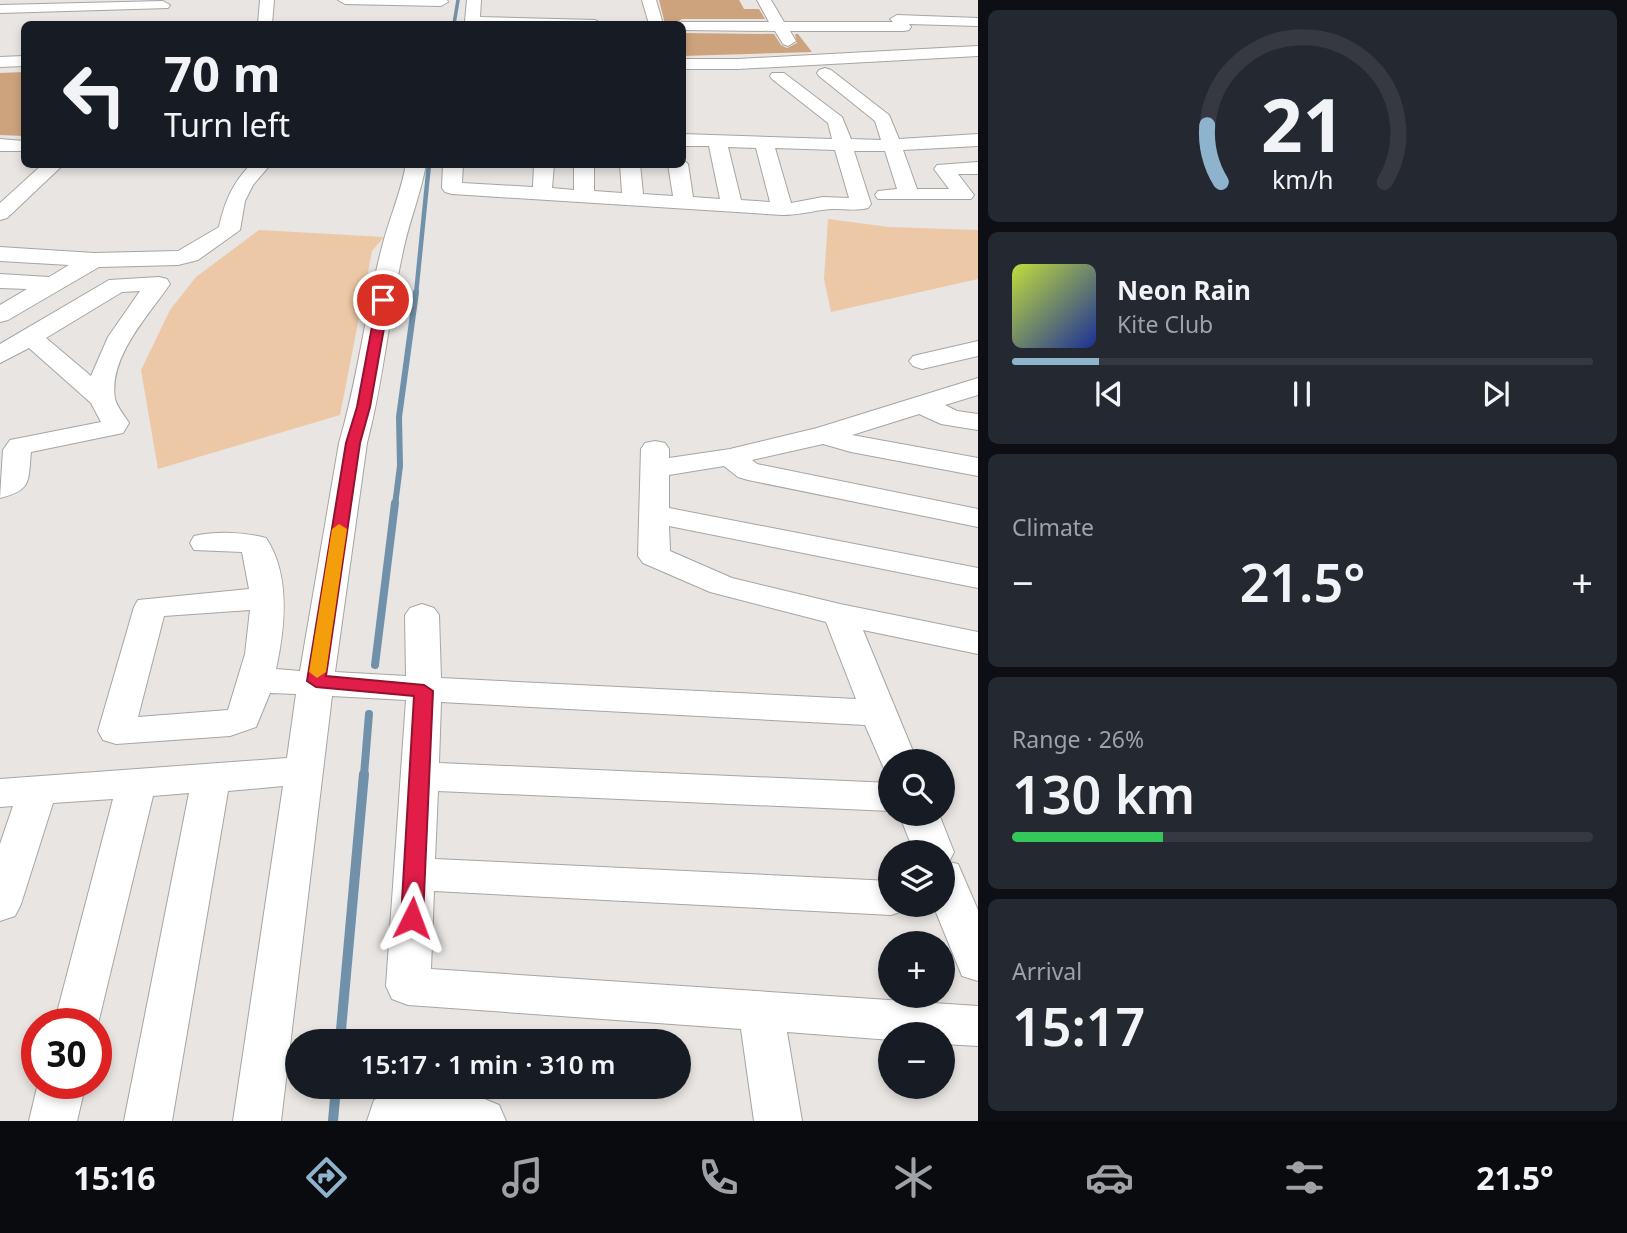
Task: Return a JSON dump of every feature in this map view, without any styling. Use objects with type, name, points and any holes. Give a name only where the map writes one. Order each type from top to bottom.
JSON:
[{"type":"street","points":[[265,21],[267,0]]},
{"type":"street","points":[[345,0],[441,5]]},
{"type":"street","points":[[474,0],[472,21],[514,16],[543,21]]},
{"type":"street","points":[[649,0],[655,21]]},
{"type":"street","points":[[764,0],[800,60]]},
{"type":"street","points":[[361,2],[377,19]]},
{"type":"street","points":[[550,4],[554,21]]},
{"type":"street","points":[[937,6],[946,13],[975,9]]},
{"type":"street","points":[[0,9],[162,7]]},
{"type":"street","points":[[730,9],[749,44]]},
{"type":"street","points":[[808,9],[842,58]]},
{"type":"street","points":[[848,9],[884,55]]},
{"type":"street","points":[[700,36],[749,44],[800,60],[842,58],[884,55],[907,30],[978,22]]},
{"type":"street","points":[[700,36],[749,44],[779,26],[861,26],[978,33]]},
{"type":"street","points":[[907,30],[978,45]]},
{"type":"street","points":[[907,30],[978,51]]},
{"type":"street","points":[[686,58],[700,36]]},
{"type":"street","points":[[0,62],[21,61]]},
{"type":"street","points":[[453,168],[452,188],[495,192],[782,209],[801,209],[823,203],[861,204],[841,145],[836,121],[778,76],[967,65],[978,71]]},
{"type":"street","points":[[825,73],[883,119],[909,195]]},
{"type":"street","points":[[894,153],[978,139]]},
{"type":"street","points":[[686,140],[841,145],[894,153],[978,158]]},
{"type":"street","points":[[717,141],[732,206]]},
{"type":"street","points":[[764,142],[782,209]]},
{"type":"street","points":[[0,145],[21,146]]},
{"type":"street","points":[[0,214],[51,168]]},
{"type":"street","points":[[0,254],[94,260],[178,258],[190,255],[229,230],[235,201],[244,183],[258,168]]},
{"type":"street","points":[[257,1121],[316,681],[353,443],[363,407],[393,246],[410,197],[415,168]]},
{"type":"street","points":[[495,192],[497,168]]},
{"type":"street","points":[[542,195],[544,168]]},
{"type":"street","points":[[584,168],[584,197]]},
{"type":"street","points":[[630,168],[633,200]]},
{"type":"street","points":[[679,168],[684,203]]},
{"type":"street","points":[[884,195],[964,195],[944,169],[978,168]]},
{"type":"street","points":[[0,315],[94,260]]},
{"type":"street","points":[[0,281],[53,284]]},
{"type":"street","points":[[0,355],[117,285],[159,284],[137,309],[114,352],[104,373],[103,399]]},
{"type":"street","points":[[4,482],[20,446],[113,427],[115,423],[103,399],[29,336]]},
{"type":"street","points":[[922,361],[978,348]]},
{"type":"street","points":[[973,650],[721,585],[654,556],[656,458],[730,457],[825,435],[978,386]]},
{"type":"street","points":[[919,404],[951,418],[978,422]]},
{"type":"street","points":[[825,435],[851,444],[978,467]]},
{"type":"street","points":[[730,457],[748,471],[978,518]]},
{"type":"street","points":[[655,514],[978,578]]},
{"type":"street","points":[[205,543],[255,545],[268,598],[263,646],[243,718],[230,723],[116,731],[150,607],[268,598]]},
{"type":"street","points":[[422,615],[424,691],[408,986],[978,1026]]},
{"type":"street","points":[[841,615],[893,749]]},
{"type":"street","points":[[255,680],[316,681],[424,691],[879,713]]},
{"type":"street","points":[[0,904],[19,792],[137,781],[305,771]]},
{"type":"street","points":[[419,776],[878,796]]},
{"type":"street","points":[[148,1121],[211,777]]},
{"type":"street","points":[[81,1008],[137,781]]},
{"type":"street","points":[[414,874],[878,897]]},
{"type":"street","points":[[955,911],[978,963]]},
{"type":"street","points":[[761,1010],[778,1121]]},
{"type":"street","points":[[53,1121],[58,1099]]},
{"type":"street","points":[[391,1121],[391,1116],[482,1121]]},
{"type":"shaded area","points":[[828,219],[889,227],[978,230],[978,279],[831,312],[824,279]]},
{"type":"shaded area","points":[[259,230],[384,237],[372,251],[340,415],[158,469],[141,370],[170,310],[196,277]]},
{"type":"building","points":[[659,0],[739,0],[744,9],[759,9],[765,19],[682,19],[664,21]]},
{"type":"building","points":[[686,33],[774,34],[781,45],[787,48],[797,43],[795,34],[798,34],[812,52],[686,56]]},
{"type":"building","points":[[21,72],[21,136],[0,135],[0,73]]},
{"type":"waterway","points":[[454,21],[458,0]]},
{"type":"waterway","points":[[416,294],[429,168]]},
{"type":"waterway","points":[[395,505],[400,466],[399,417],[416,292]]},
{"type":"waterway","points":[[375,665],[395,503]]},
{"type":"waterway","points":[[364,775],[369,714]]},
{"type":"waterway","points":[[341,1029],[364,774]]},
{"type":"waterway","points":[[333,1121],[335,1099]]},
{"type":"slow traffic","points":[[317,672],[339,529]]},
{"type":"route","points":[[383,300],[363,407],[353,443],[316,681],[424,691],[412,918]]}]
